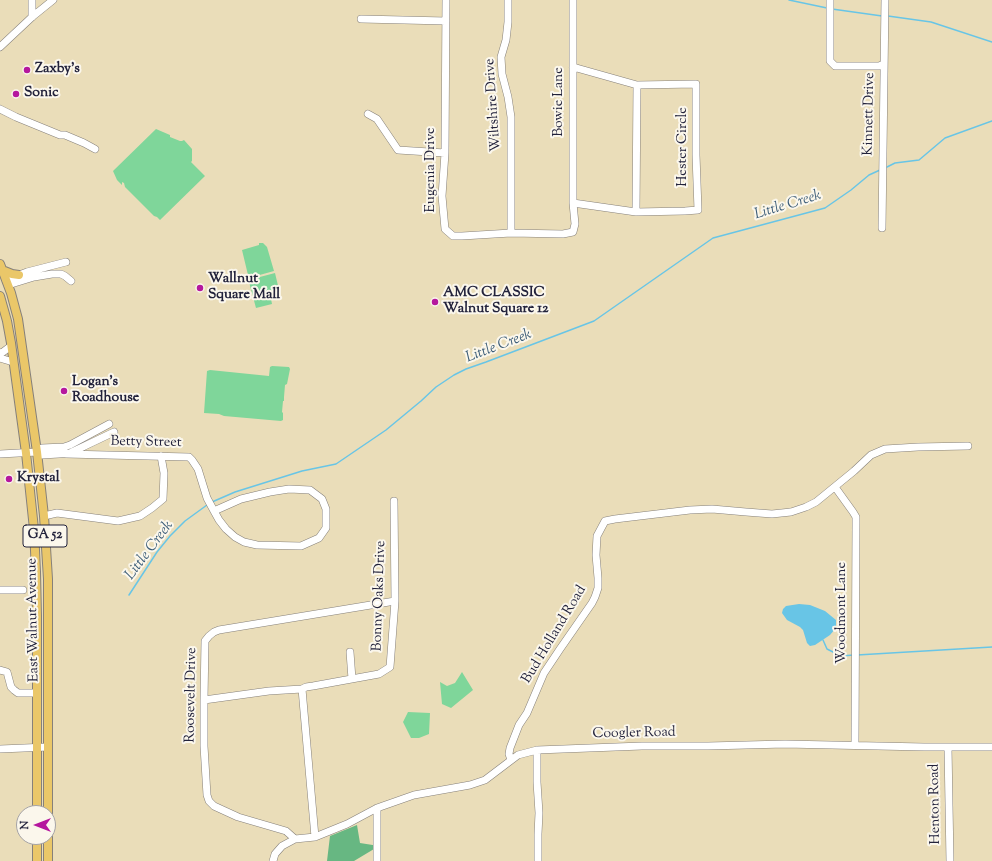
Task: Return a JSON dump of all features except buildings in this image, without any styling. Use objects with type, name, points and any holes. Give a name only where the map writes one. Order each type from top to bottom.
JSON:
[{"type":"main road","points":[[1,267],[12,274],[19,275]]},
{"type":"main road","name":"East Walnut Avenue","points":[[1,267],[18,319],[37,452],[44,516],[48,579],[48,805]]},
{"type":"main road","name":"East Walnut Avenue","points":[[0,296],[7,321],[11,346],[26,453],[34,529],[36,572],[37,805]]},
{"type":"main road","points":[[37,845],[37,861]]},
{"type":"main road","points":[[48,845],[48,861]]},
{"type":"street","points":[[32,0],[32,17]]},
{"type":"street","points":[[0,47],[32,17],[53,0]]},
{"type":"street","name":"Eugenia Drive","points":[[446,0],[445,153],[442,196],[445,229],[453,236],[510,233],[564,234],[573,232],[575,224],[573,203]]},
{"type":"street","name":"Wiltshire Drive","points":[[508,0],[506,40],[501,57],[502,74],[511,117],[510,233]]},
{"type":"street","name":"Bowie Lane","points":[[573,0],[573,203]]},
{"type":"street","points":[[830,0],[830,61],[835,66],[879,66],[884,64]]},
{"type":"street","name":"Kinnett Drive","points":[[882,228],[885,0]]},
{"type":"street","points":[[361,19],[446,21]]},
{"type":"street","name":"Hester Circle","points":[[573,67],[638,85],[696,84],[698,210],[636,212],[573,203]]},
{"type":"street","points":[[636,212],[638,85]]},
{"type":"street","points":[[0,109],[60,135],[65,135],[95,149]]},
{"type":"street","points":[[368,114],[377,119],[398,150],[445,153]]},
{"type":"street","points":[[7,283],[19,275],[66,262]]},
{"type":"street","points":[[7,283],[52,274],[61,274],[71,281]]},
{"type":"street","points":[[0,353],[11,346]]},
{"type":"street","points":[[0,358],[13,362]]},
{"type":"street","points":[[0,454],[37,452],[42,448],[70,446],[109,424]]},
{"type":"street","points":[[66,454],[114,432]]},
{"type":"street","name":"Bud Holland Road","points":[[511,760],[509,754],[510,748],[519,725],[527,713],[544,674],[595,597],[598,588],[596,555],[598,536],[605,521],[615,518],[690,510],[712,509],[772,514],[791,512],[816,502],[871,455],[885,448],[968,446]]},
{"type":"street","name":"Betty Street","points":[[37,452],[42,455],[189,456],[198,469],[207,498],[214,511],[219,520],[235,537],[244,542],[257,545],[301,546],[319,538],[326,528],[326,509],[322,499],[310,490],[270,492],[241,499],[214,511]]},
{"type":"street","points":[[44,516],[57,513],[118,521],[140,516],[163,499],[164,473],[161,456]]},
{"type":"street","name":"Woodmont Lane","points":[[835,487],[854,512],[856,517],[855,745]]},
{"type":"street","name":"Bonny Oaks Drive","points":[[204,700],[269,691],[302,689],[379,674],[390,667],[394,601],[394,501]]},
{"type":"street","points":[[0,590],[23,590]]},
{"type":"street","name":"Roosevelt Drive","points":[[295,839],[286,831],[238,817],[214,806],[206,796],[204,746],[204,649],[208,636],[220,630],[394,601]]},
{"type":"street","points":[[350,652],[352,679]]},
{"type":"street","points":[[0,670],[7,672],[11,687],[18,693],[37,693]]},
{"type":"street","points":[[302,689],[315,838]]},
{"type":"street","name":"Coogler Road","points":[[295,839],[315,838],[347,824],[377,808],[414,795],[470,785],[485,780],[518,755],[537,750],[642,746],[785,744],[992,747]]},
{"type":"street","name":"Henton Road","points":[[948,746],[950,861]]},
{"type":"street","points":[[0,749],[48,747]]},
{"type":"street","points":[[537,750],[539,813],[538,861]]},
{"type":"street","points":[[377,808],[377,861]]},
{"type":"street","points":[[273,861],[275,854],[282,846],[295,839]]},
{"type":"green space","points":[[156,129],[180,141],[184,140],[192,149],[191,162],[205,176],[160,220],[154,216],[125,187],[124,183],[122,182],[122,185],[117,180],[113,171]]},
{"type":"green space","points":[[259,243],[263,243],[267,247],[274,271],[256,276],[252,274],[248,275],[242,250],[259,245]]},
{"type":"green space","points":[[275,273],[280,294],[271,299],[272,304],[256,308],[249,282],[254,281],[256,278]]},
{"type":"green space","points":[[270,367],[289,367],[290,369],[287,384],[285,385],[282,412],[283,420],[224,416],[219,414],[204,413],[207,371],[210,370],[269,376]]},
{"type":"green space","points":[[462,672],[473,690],[451,708],[442,704],[440,682],[447,686],[455,683]]},
{"type":"green space","points":[[408,712],[430,713],[429,734],[419,738],[411,738],[403,722]]},
{"type":"green space","points":[[357,825],[360,843],[379,846],[354,861],[327,861],[330,836]]},
{"type":"water","points":[[799,604],[810,605],[825,611],[836,620],[836,628],[830,635],[815,645],[810,646],[807,643],[803,630],[787,620],[782,613],[786,606]]},
{"type":"waterway","points":[[789,0],[827,8]]},
{"type":"waterway","points":[[832,9],[882,16]]},
{"type":"waterway","points":[[888,16],[931,22],[992,42]]},
{"type":"waterway","name":"Little Creek","points":[[885,168],[895,163],[919,160],[945,138],[992,121]]},
{"type":"waterway","name":"Little Creek","points":[[212,502],[235,492],[302,471],[336,464],[386,430],[436,387],[454,375],[466,369],[594,321],[713,238],[825,208],[851,190],[869,175],[880,170]]},
{"type":"waterway","name":"Little Creek","points":[[129,595],[157,552],[170,536],[185,521],[207,505]]},
{"type":"waterway","points":[[823,640],[827,649],[841,656],[854,655]]},
{"type":"waterway","points":[[857,655],[992,647]]},
{"type":"place","name":"Zaxby's","points":[[27,70]]},
{"type":"place","name":"Sonic","points":[[16,94]]},
{"type":"place","name":"Wallnut Square Mall","points":[[200,288]]},
{"type":"place","name":"AMC CLASSIC Walnut Square 12","points":[[435,302]]},
{"type":"place","name":"Logan's Roadhouse","points":[[64,391]]},
{"type":"place","name":"Krystal","points":[[9,479]]}]
